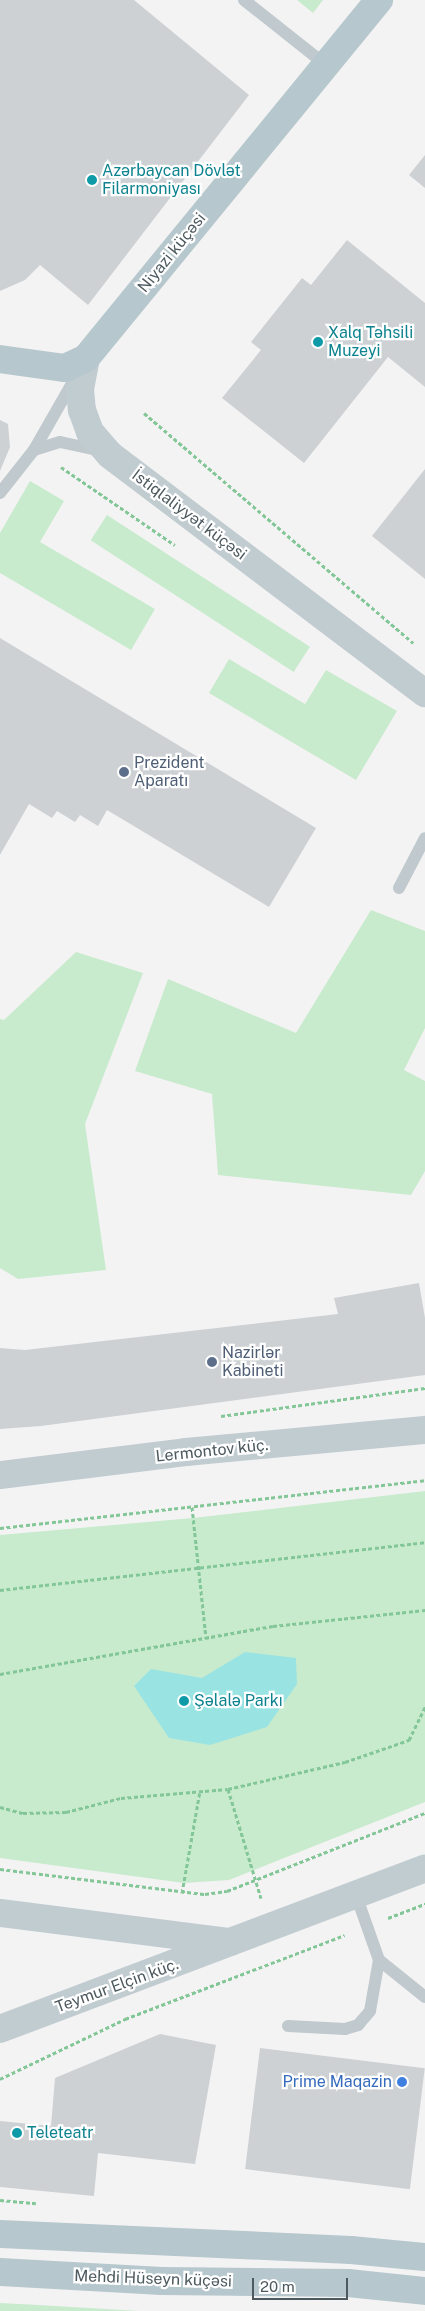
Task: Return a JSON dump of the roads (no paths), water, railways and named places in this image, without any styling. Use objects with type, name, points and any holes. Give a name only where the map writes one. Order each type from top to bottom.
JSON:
[{"type":"main road","name":"Niyazi küçəsi","points":[[86,358],[378,0]]},
{"type":"main road","points":[[0,359],[65,368],[86,358]]},
{"type":"main road","name":"İstiqlaliyyət küçəsi","points":[[86,358],[80,389],[82,410],[90,432],[110,455],[422,686]]},
{"type":"main road","name":"Lermontov küç.","points":[[0,1475],[186,1452],[425,1430]]},
{"type":"main road","points":[[356,1895],[425,1868]]},
{"type":"main road","name":"Teymur Elçin küç.","points":[[0,2029],[356,1895]]},
{"type":"main road","points":[[0,1913],[234,1942]]},
{"type":"main road","points":[[0,2234],[350,2250],[425,2257]]},
{"type":"main road","name":"Mehdi Hüseyn küçəsi","points":[[0,2272],[162,2281],[348,2283],[425,2291]]},
{"type":"lane","points":[[244,0],[326,65]]},
{"type":"lane","name":"Niyazi küçəsi","points":[[0,493],[34,450],[86,358]]},
{"type":"lane","points":[[34,450],[60,442],[83,445],[110,455]]},
{"type":"lane","points":[[399,888],[425,838]]},
{"type":"lane","points":[[288,2026],[345,2029],[358,2025],[370,2011],[379,1960],[356,1895]]},
{"type":"lane","points":[[379,1960],[425,1997]]},
{"type":"water","points":[[245,1652],[296,1658],[297,1684],[267,1727],[210,1745],[169,1738],[134,1686],[151,1669],[202,1678]]},
{"type":"place","name":"Azərbaycan Dövlət Filarmoniyası","points":[[92,180]]},
{"type":"place","name":"Xalq Təhsili Muzeyi","points":[[318,342]]},
{"type":"place","name":"Prezident Aparatı","points":[[124,772]]},
{"type":"place","name":"Nazirlər Kabineti","points":[[212,1362]]},
{"type":"place","name":"Şəlalə Parkı","points":[[184,1701]]},
{"type":"place","name":"Prime Maqazin","points":[[402,2082]]},
{"type":"place","name":"Teleteatr","points":[[17,2133]]}]
